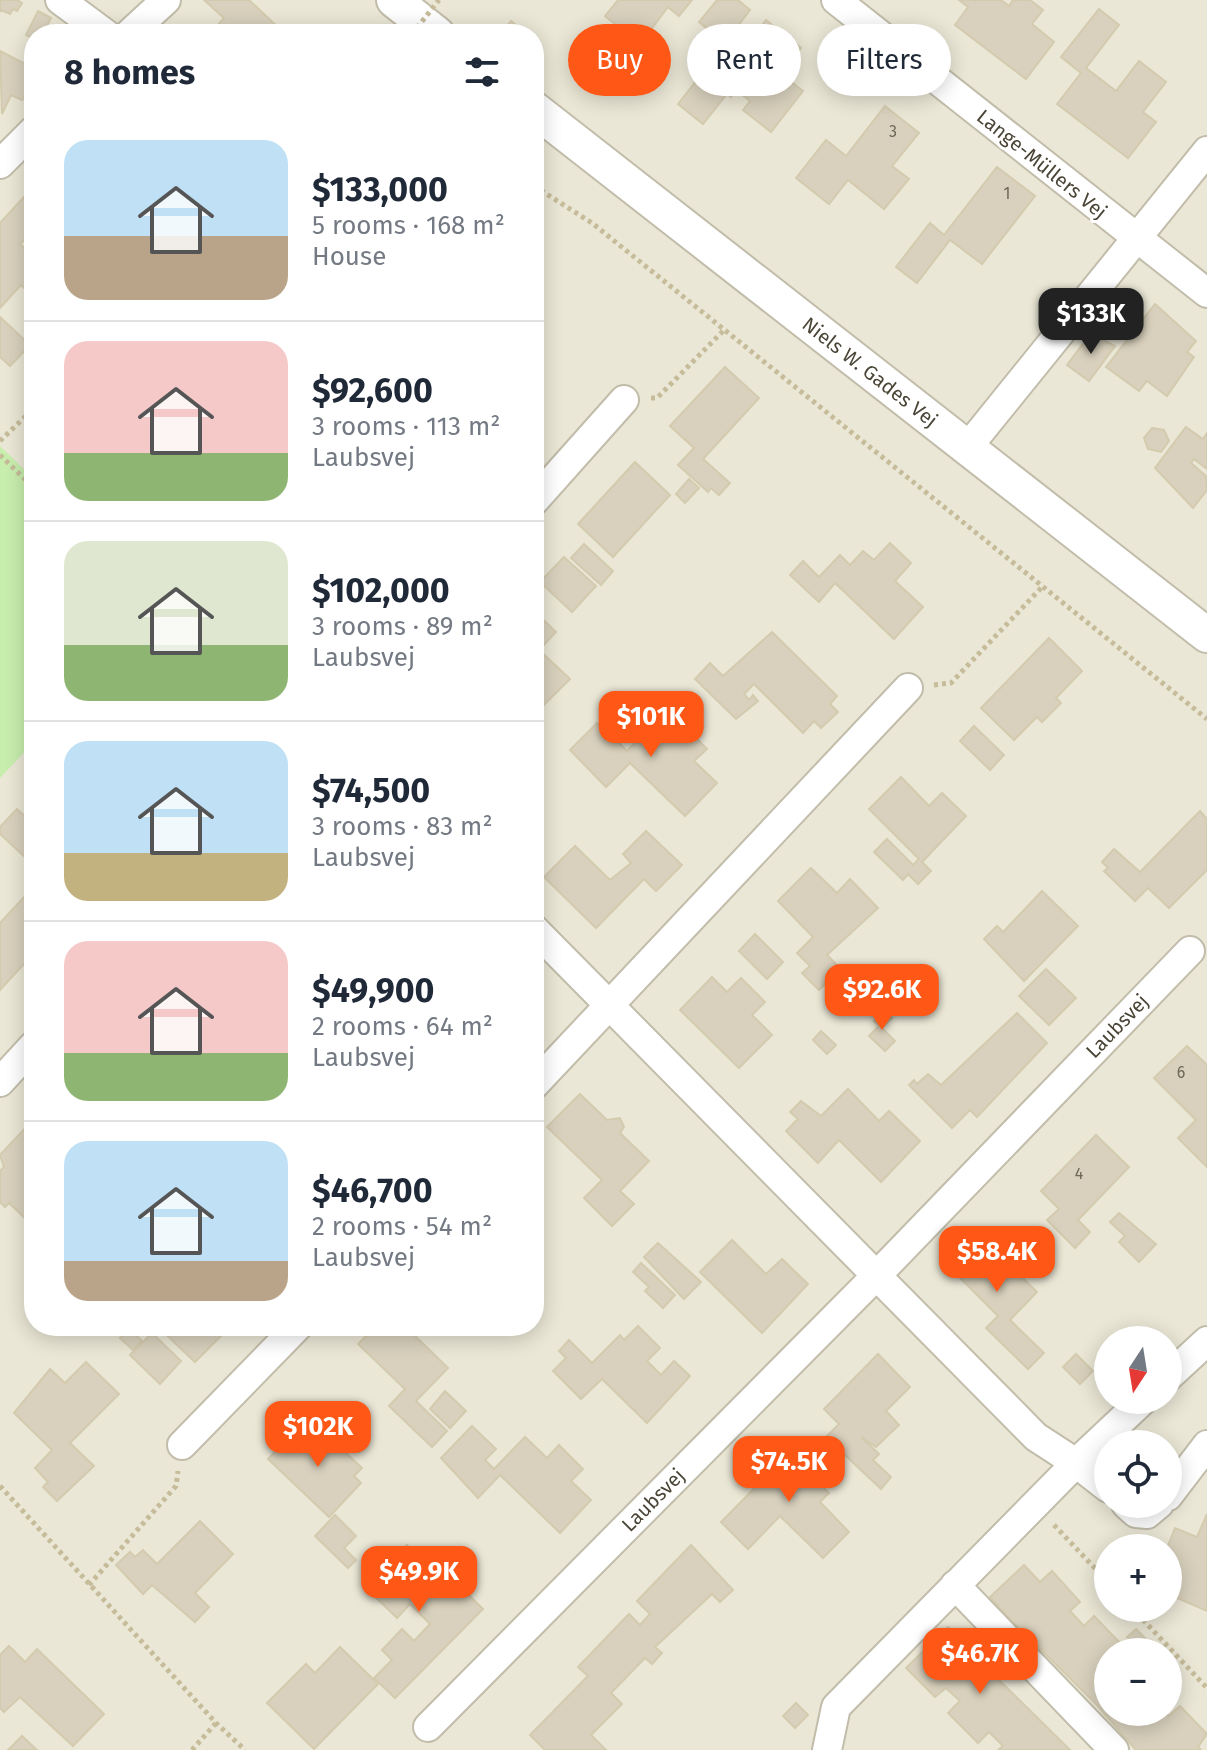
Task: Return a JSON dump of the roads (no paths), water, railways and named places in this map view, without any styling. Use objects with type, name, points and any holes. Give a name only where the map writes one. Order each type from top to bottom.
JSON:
[{"type":"street","points":[[60,0],[92,24]]},
{"type":"street","points":[[140,24],[166,0]]},
{"type":"street","points":[[394,0],[424,24]]},
{"type":"street","name":"Lange-Müllers Vej","points":[[836,0],[1207,293]]},
{"type":"street","name":"Niels W. Gades Vej","points":[[544,117],[1207,635]]},
{"type":"street","points":[[0,164],[24,140]]},
{"type":"street","points":[[967,448],[1207,151]]},
{"type":"street","points":[[544,490],[624,400]]},
{"type":"street","points":[[544,1075],[908,688]]},
{"type":"street","points":[[544,939],[1036,1437],[1094,1477]]},
{"type":"street","name":"Laubsvej","points":[[428,1727],[878,1274],[1190,951]]},
{"type":"street","points":[[0,1082],[24,1056]]},
{"type":"street","points":[[182,1445],[288,1336]]},
{"type":"street","points":[[1182,1364],[1207,1341]]},
{"type":"street","points":[[827,1750],[836,1707],[1034,1504],[1128,1414]]},
{"type":"street","points":[[1182,1478],[1207,1445]]},
{"type":"street","points":[[955,1585],[1114,1750]]}]
